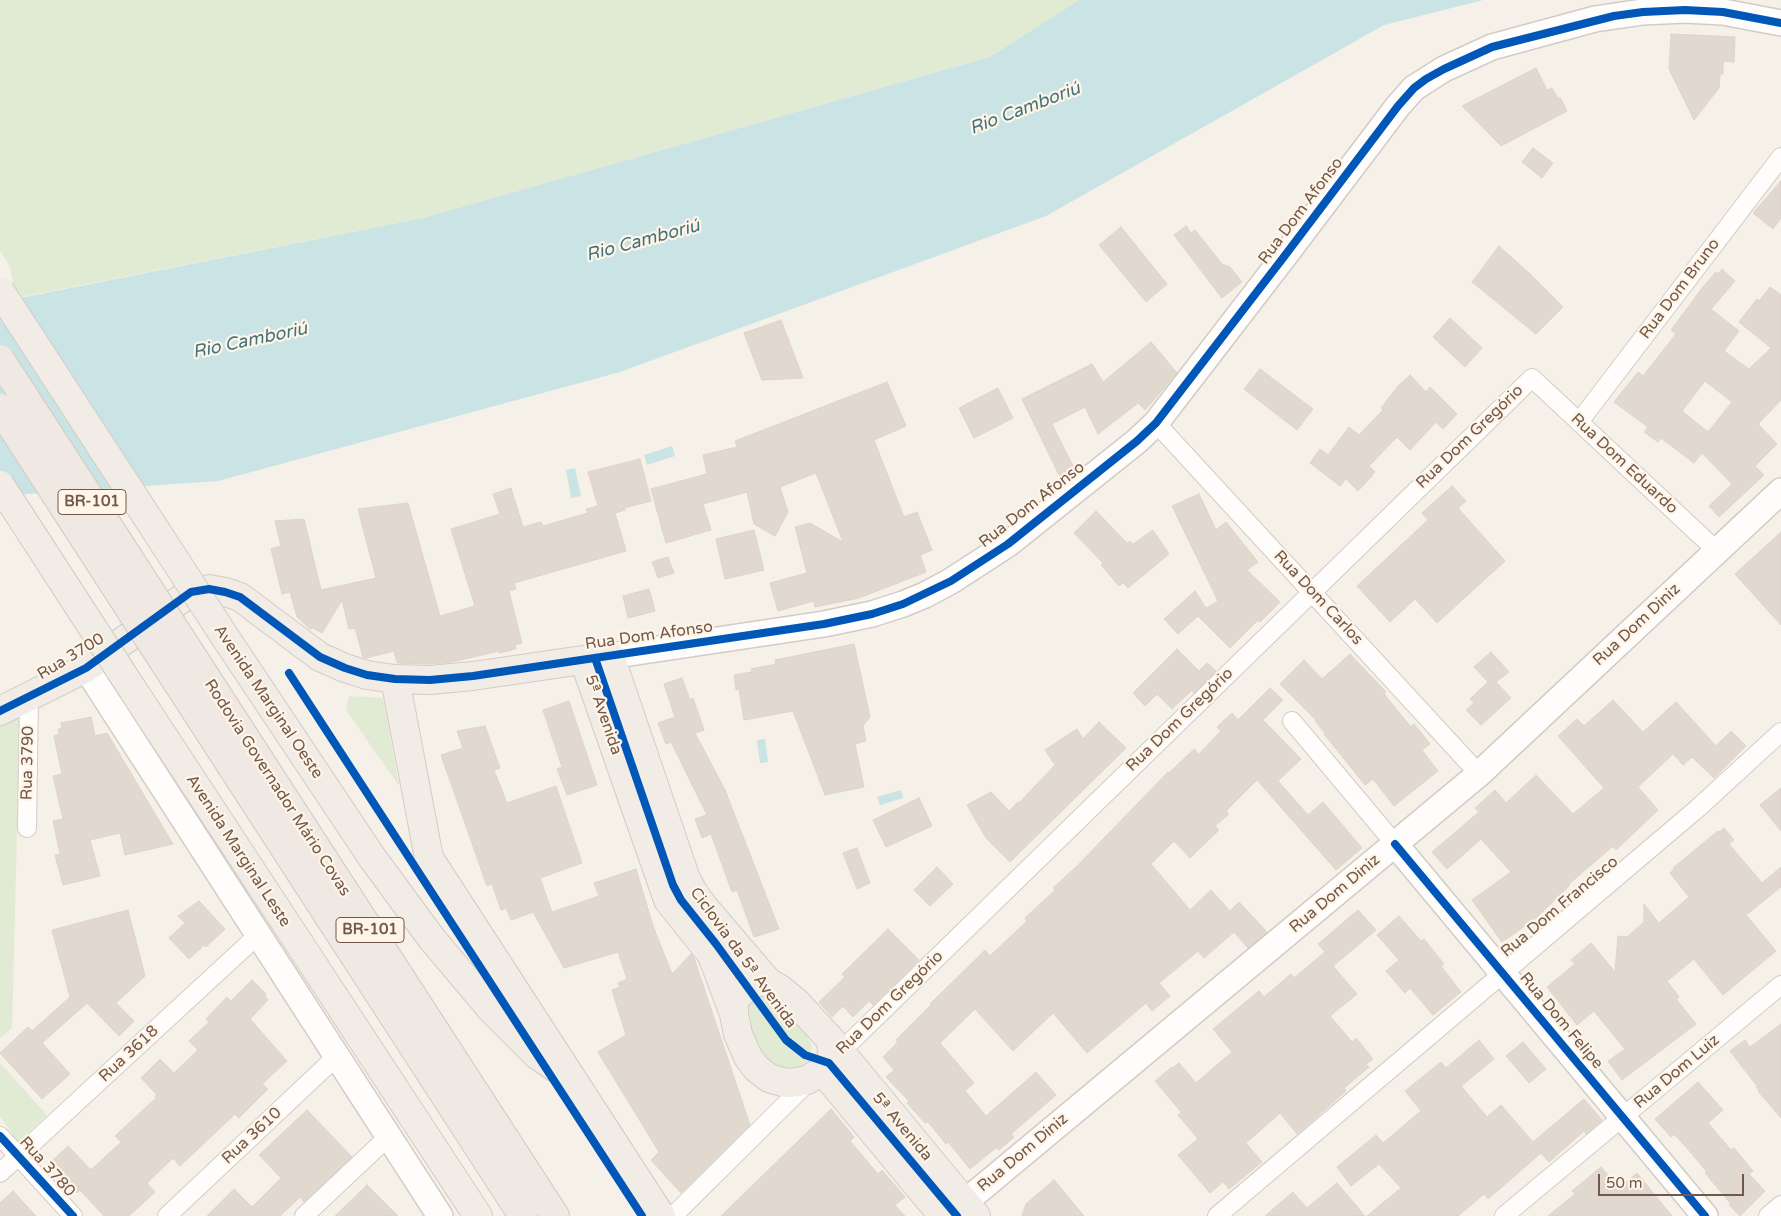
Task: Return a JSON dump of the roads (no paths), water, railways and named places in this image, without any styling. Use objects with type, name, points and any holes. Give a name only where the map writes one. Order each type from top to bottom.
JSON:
[{"type":"highway","name":"Rodovia Governador Mário Covas","points":[[0,359],[555,1216]]},
{"type":"highway","name":"Rodovia Governador Mário Covas","points":[[0,408],[523,1216]]},
{"type":"main road","name":"Rua Dom Afonso","points":[[153,620],[191,592],[208,589],[225,592],[240,598],[254,607],[320,657],[345,668],[367,675],[394,679],[430,680],[584,660],[824,624],[872,614],[903,604],[951,581],[1008,544],[1137,441],[1156,422],[1398,106],[1414,88],[1426,79],[1492,48],[1614,16],[1643,12],[1685,10],[1723,12],[1781,22]]},
{"type":"main road","name":"Avenida Marginal Oeste","points":[[0,291],[227,640],[371,856],[432,940],[492,1010],[537,1054],[574,1081]]},
{"type":"main road","name":"Avenida Marginal Leste","points":[[0,485],[478,1216]]},
{"type":"main road","name":"Rua Dom Diniz","points":[[961,1211],[1479,774],[1781,491]]},
{"type":"main road","name":"Rua 3700","points":[[0,712],[86,668],[153,620]]},
{"type":"main road","name":"5ª Avenida","points":[[610,656],[686,880],[704,908],[768,982]]},
{"type":"main road","name":"5ª Avenida","points":[[584,660],[668,900],[711,954],[734,1014]]},
{"type":"main road","name":"Avenida Marginal Leste","points":[[86,668],[440,1216]]},
{"type":"main road","name":"Avenida Marginal Oeste","points":[[394,679],[429,858],[661,1216]]},
{"type":"main road","name":"Rua Dom Felipe","points":[[1395,844],[1705,1216]]},
{"type":"main road","points":[[756,982],[768,982],[780,989],[796,1002],[827,1059],[807,1080],[786,1083],[769,1078],[756,1068],[748,1057],[738,1034],[734,1014],[734,1001],[739,994],[756,982]]},
{"type":"main road","name":"5ª Avenida","points":[[827,1059],[961,1211]]},
{"type":"street","name":"Rua Dom Bruno","points":[[1580,422],[1781,157]]},
{"type":"street","name":"Rua Dom Eduardo","points":[[1532,378],[1717,551]]},
{"type":"street","name":"Rua Dom Gregório","points":[[673,1216],[827,1059],[1532,378]]},
{"type":"street","name":"Rua Dom Carlos","points":[[1156,422],[1479,774]]},
{"type":"street","name":"Rua 3790","points":[[27,828],[29,698]]},
{"type":"street","name":"Rua Dom Felipe","points":[[1292,721],[1395,844]]},
{"type":"street","name":"Rua Dom Francisco","points":[[1217,1216],[1698,808],[1781,732]]},
{"type":"street","name":"Rua 3618","points":[[0,1173],[258,935]]},
{"type":"street","name":"Rua Dom Luiz","points":[[1504,1216],[1781,985]]},
{"type":"street","name":"Rua 3610","points":[[167,1216],[337,1056]]},
{"type":"street","name":"Rua 3780","points":[[0,1136],[73,1216]]},
{"type":"street","points":[[304,1216],[388,1136]]},
{"type":"street","points":[[1768,1216],[1781,1205]]},
{"type":"water","name":"Rio Camboriú","points":[[1079,0],[1483,0],[1384,25],[1046,216],[620,372],[218,481],[0,496],[0,302],[423,218],[990,57]]},
{"type":"water","points":[[672,446],[675,456],[647,465],[644,455]]},
{"type":"water","points":[[575,468],[581,496],[571,498],[566,470]]},
{"type":"water","points":[[765,739],[768,762],[760,763],[757,740]]},
{"type":"water","points":[[901,790],[903,798],[880,805],[877,797]]}]
